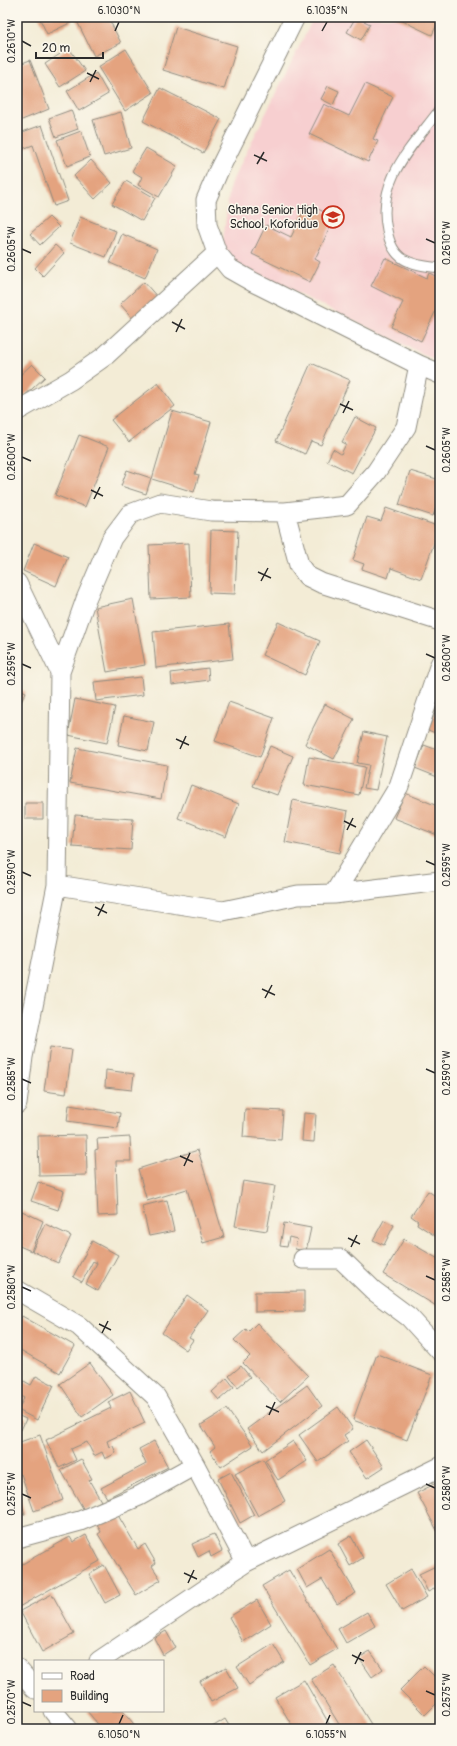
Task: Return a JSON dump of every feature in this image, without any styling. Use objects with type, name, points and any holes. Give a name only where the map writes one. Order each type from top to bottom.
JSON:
[{"type":"street","points":[[295,17],[218,172],[206,200],[207,225],[217,253],[230,269],[253,282],[440,374]]},
{"type":"street","points":[[17,411],[71,380],[105,356],[217,253]]},
{"type":"street","points":[[17,1104],[23,1057],[57,885],[60,672],[86,599],[112,538],[130,514],[160,503],[211,511],[285,512],[347,505],[376,472],[406,427],[419,365]]},
{"type":"street","points":[[285,512],[299,565],[307,576],[321,583],[440,621]]},
{"type":"street","points":[[17,583],[60,672]]},
{"type":"street","points":[[334,894],[399,786],[440,664]]},
{"type":"street","points":[[57,885],[222,911],[298,895],[334,894],[440,881]]},
{"type":"street","points":[[304,1259],[342,1259],[374,1290],[409,1317],[440,1351]]},
{"type":"street","points":[[17,1290],[79,1326],[156,1396],[195,1465],[246,1562]]},
{"type":"street","points":[[17,1538],[80,1521],[139,1496],[195,1465]]},
{"type":"street","points":[[100,1660],[246,1562],[440,1467]]},
{"type":"street","points":[[17,1668],[34,1688]]},
{"type":"street","points":[[54,1712],[68,1729]]},
{"type":"lane","points":[[440,110],[398,166],[389,182],[384,202],[385,221],[389,243],[396,254],[403,260],[416,265],[440,268]]},
{"type":"shaded area","name":"Ghana Senior High School, Koforidua","points":[[314,17],[440,17],[440,362],[231,262],[222,249],[230,185]]},
{"type":"building","points":[[39,17],[70,17],[72,22],[47,34]]},
{"type":"building","points":[[75,17],[108,17],[121,43],[94,56]]},
{"type":"building","points":[[356,17],[370,24],[361,40],[347,32]]},
{"type":"building","points":[[394,17],[440,17],[440,18],[432,35]]},
{"type":"building","points":[[176,27],[237,46],[224,89],[163,70]]},
{"type":"building","points":[[69,48],[85,71],[60,87],[45,64]]},
{"type":"building","points":[[126,49],[153,93],[125,111],[98,67]]},
{"type":"building","points":[[30,60],[49,109],[17,122],[17,65]]},
{"type":"building","points":[[96,73],[108,94],[79,111],[67,91]]},
{"type":"building","points":[[365,84],[393,97],[373,139],[378,141],[368,162],[309,134],[324,104],[349,116]]},
{"type":"building","points":[[328,86],[339,91],[333,105],[321,99]]},
{"type":"building","points":[[160,88],[221,119],[203,153],[143,121]]},
{"type":"building","points":[[71,110],[78,129],[56,137],[49,118]]},
{"type":"building","points":[[121,112],[131,148],[104,156],[93,120]]},
{"type":"building","points":[[42,125],[68,201],[54,206],[33,145],[17,151],[17,134]]},
{"type":"building","points":[[81,131],[90,157],[67,166],[57,140]]},
{"type":"building","points":[[146,148],[177,166],[159,197],[138,185],[142,177],[132,171]]},
{"type":"building","points":[[91,160],[112,183],[95,199],[74,176]]},
{"type":"building","points":[[126,181],[155,198],[142,221],[112,204]]},
{"type":"building","points":[[307,204],[335,217],[315,259],[320,262],[310,282],[252,254],[266,225],[291,237]]},
{"type":"building","points":[[49,217],[59,227],[40,245],[30,234]]},
{"type":"building","points":[[80,217],[116,231],[106,257],[70,243]]},
{"type":"building","points":[[122,234],[157,249],[145,278],[110,263]]},
{"type":"building","points":[[55,245],[64,253],[43,276],[35,268]]},
{"type":"building","points":[[385,258],[427,278],[429,273],[440,278],[440,302],[421,341],[391,327],[403,302],[371,286]]},
{"type":"building","points":[[144,282],[159,299],[134,320],[120,304]]},
{"type":"building","points":[[311,363],[350,380],[321,445],[311,441],[305,454],[276,441]]},
{"type":"building","points":[[32,364],[45,377],[22,398],[17,393],[17,378]]},
{"type":"building","points":[[158,383],[175,406],[129,442],[111,420]]},
{"type":"building","points":[[172,411],[211,422],[195,474],[199,475],[194,492],[152,479]]},
{"type":"building","points":[[355,417],[376,428],[352,473],[327,461],[333,449],[341,454],[346,444],[342,442]]},
{"type":"building","points":[[79,435],[109,447],[85,507],[55,495]]},
{"type":"building","points":[[127,470],[151,478],[146,494],[121,486]]},
{"type":"building","points":[[410,471],[440,480],[440,495],[433,516],[399,505]]},
{"type":"building","points":[[440,499],[440,517],[434,515]]},
{"type":"building","points":[[386,508],[440,527],[421,579],[391,568],[388,578],[362,569],[364,564],[353,560],[367,517],[381,521]]},
{"type":"building","points":[[211,530],[238,531],[235,594],[209,593]]},
{"type":"building","points":[[34,543],[68,557],[56,586],[23,571]]},
{"type":"building","points":[[189,543],[191,597],[151,599],[149,545]]},
{"type":"building","points":[[133,599],[145,665],[107,672],[95,607]]},
{"type":"building","points":[[278,622],[320,641],[305,675],[262,655]]},
{"type":"building","points":[[229,624],[233,659],[156,668],[153,632]]},
{"type":"building","points":[[208,668],[209,680],[172,685],[171,673]]},
{"type":"building","points":[[141,677],[143,695],[96,701],[94,682]]},
{"type":"building","points":[[17,688],[26,692],[17,710]]},
{"type":"building","points":[[75,699],[115,707],[107,743],[68,735]]},
{"type":"building","points":[[229,702],[274,718],[260,757],[215,741]]},
{"type":"building","points":[[325,704],[354,719],[334,759],[305,744]]},
{"type":"building","points":[[438,706],[440,707],[440,735],[428,730]]},
{"type":"building","points":[[124,716],[154,722],[148,751],[118,745]]},
{"type":"building","points":[[364,732],[387,737],[376,790],[364,788],[369,765],[357,763]]},
{"type":"building","points":[[424,745],[440,751],[440,778],[415,768]]},
{"type":"building","points":[[270,746],[293,756],[277,795],[253,786]]},
{"type":"building","points":[[77,748],[167,765],[161,799],[70,783]]},
{"type":"building","points":[[309,757],[365,767],[359,795],[304,785]]},
{"type":"building","points":[[191,785],[239,804],[226,837],[178,818]]},
{"type":"building","points":[[405,793],[440,807],[440,836],[394,818]]},
{"type":"building","points":[[293,800],[348,811],[340,853],[285,842]]},
{"type":"building","points":[[25,803],[43,803],[43,819],[25,819]]},
{"type":"building","points":[[75,815],[133,819],[131,850],[72,846]]},
{"type":"building","points":[[50,1047],[72,1050],[66,1094],[44,1091]]},
{"type":"building","points":[[106,1070],[134,1074],[132,1090],[105,1087]]},
{"type":"building","points":[[69,1105],[120,1113],[118,1128],[67,1121]]},
{"type":"building","points":[[245,1109],[283,1111],[281,1140],[243,1137]]},
{"type":"building","points":[[304,1113],[316,1114],[314,1142],[302,1141]]},
{"type":"building","points":[[86,1135],[87,1175],[39,1176],[38,1136]]},
{"type":"building","points":[[130,1137],[131,1161],[116,1161],[118,1215],[98,1216],[95,1150],[98,1149],[97,1139]]},
{"type":"building","points":[[198,1150],[224,1237],[203,1243],[187,1189],[147,1201],[138,1169]]},
{"type":"building","points":[[243,1181],[275,1186],[267,1231],[235,1226]]},
{"type":"building","points":[[38,1182],[64,1191],[58,1210],[31,1201]]},
{"type":"building","points":[[428,1191],[440,1199],[440,1239],[417,1224],[418,1221],[411,1216]]},
{"type":"building","points":[[167,1200],[174,1231],[149,1236],[142,1206]]},
{"type":"building","points":[[22,1211],[43,1221],[31,1251],[17,1245],[17,1223]]},
{"type":"building","points":[[384,1220],[394,1225],[384,1245],[373,1240]]},
{"type":"building","points":[[284,1223],[311,1228],[306,1251],[295,1249],[297,1239],[289,1237],[287,1247],[280,1246]]},
{"type":"building","points":[[45,1224],[71,1236],[58,1263],[32,1251]]},
{"type":"building","points":[[404,1239],[440,1260],[440,1303],[438,1307],[383,1274]]},
{"type":"building","points":[[92,1241],[118,1255],[98,1291],[86,1284],[97,1263],[93,1261],[82,1282],[73,1277]]},
{"type":"building","points":[[304,1291],[304,1311],[255,1312],[255,1292]]},
{"type":"building","points":[[187,1295],[208,1310],[189,1338],[193,1340],[186,1350],[162,1333]]},
{"type":"building","points":[[22,1316],[75,1346],[60,1373],[17,1348],[17,1326]]},
{"type":"building","points":[[257,1323],[308,1376],[280,1402],[243,1363],[250,1356],[234,1340],[246,1329],[248,1332]]},
{"type":"building","points":[[377,1354],[432,1375],[407,1440],[353,1420]]},
{"type":"building","points":[[90,1363],[113,1395],[82,1417],[60,1384]]},
{"type":"building","points":[[241,1366],[250,1377],[238,1387],[229,1376]]},
{"type":"building","points":[[36,1376],[54,1385],[37,1420],[18,1410],[24,1398],[17,1394],[24,1381],[31,1385]]},
{"type":"building","points":[[227,1378],[234,1387],[219,1400],[212,1392]]},
{"type":"building","points":[[307,1385],[322,1406],[263,1451],[247,1429]]},
{"type":"building","points":[[130,1391],[145,1423],[107,1441],[109,1447],[113,1446],[116,1453],[105,1459],[102,1452],[94,1456],[87,1442],[71,1449],[76,1460],[59,1468],[46,1440],[111,1408],[108,1402]]},
{"type":"building","points":[[338,1407],[353,1429],[344,1435],[348,1441],[318,1462],[299,1435]]},
{"type":"building","points":[[227,1409],[253,1446],[221,1467],[210,1451],[215,1447],[201,1425]]},
{"type":"building","points":[[17,1415],[26,1419],[21,1430],[17,1429]]},
{"type":"building","points":[[40,1435],[63,1500],[34,1511],[21,1474],[17,1476],[17,1443]]},
{"type":"building","points":[[366,1440],[384,1467],[367,1478],[349,1452]]},
{"type":"building","points":[[154,1441],[168,1467],[107,1498],[101,1488],[146,1464],[139,1449]]},
{"type":"building","points":[[293,1441],[307,1461],[278,1480],[265,1460]]},
{"type":"building","points":[[81,1459],[92,1479],[89,1480],[101,1501],[84,1510],[61,1470]]},
{"type":"building","points":[[263,1459],[285,1501],[258,1516],[235,1474]]},
{"type":"building","points":[[231,1472],[254,1515],[240,1523],[218,1479]]},
{"type":"building","points":[[440,1481],[440,1536],[417,1493]]},
{"type":"building","points":[[17,1489],[25,1514],[17,1516]]},
{"type":"building","points":[[116,1512],[138,1549],[145,1544],[156,1563],[152,1566],[161,1580],[136,1595],[98,1534],[101,1532],[97,1524]]},
{"type":"building","points":[[214,1534],[222,1551],[211,1557],[209,1551],[198,1557],[192,1544]]},
{"type":"building","points":[[86,1535],[100,1561],[17,1608],[17,1567],[70,1537],[73,1542]]},
{"type":"building","points":[[351,1536],[363,1558],[350,1566],[338,1544]]},
{"type":"building","points":[[329,1549],[356,1593],[337,1604],[322,1579],[307,1588],[297,1569]]},
{"type":"building","points":[[440,1564],[440,1586],[428,1592],[419,1574]]},
{"type":"building","points":[[104,1565],[120,1595],[105,1603],[89,1574]]},
{"type":"building","points":[[411,1569],[427,1597],[402,1611],[386,1584]]},
{"type":"building","points":[[289,1570],[337,1649],[310,1665],[262,1586]]},
{"type":"building","points":[[52,1594],[74,1634],[42,1652],[20,1611]]},
{"type":"building","points":[[257,1600],[271,1624],[243,1642],[229,1617]]},
{"type":"building","points":[[367,1612],[375,1626],[346,1643],[338,1629]]},
{"type":"building","points":[[166,1631],[175,1647],[163,1655],[154,1638]]},
{"type":"building","points":[[273,1644],[284,1662],[249,1685],[237,1667]]},
{"type":"building","points":[[370,1651],[383,1669],[372,1677],[359,1658]]},
{"type":"building","points":[[334,1665],[374,1729],[342,1729],[311,1679]]},
{"type":"building","points":[[424,1666],[440,1682],[440,1700],[425,1715],[400,1690]]},
{"type":"building","points":[[226,1667],[238,1688],[211,1702],[200,1681]]},
{"type":"building","points":[[304,1680],[332,1729],[294,1729],[275,1697]]},
{"type":"building","points":[[88,1712],[124,1712],[138,1729],[102,1729]]},
{"type":"building","points":[[225,1719],[231,1729],[209,1729]]},
{"type":"place","name":"Ghana Senior High School, Koforidua","points":[[333,217]]}]
